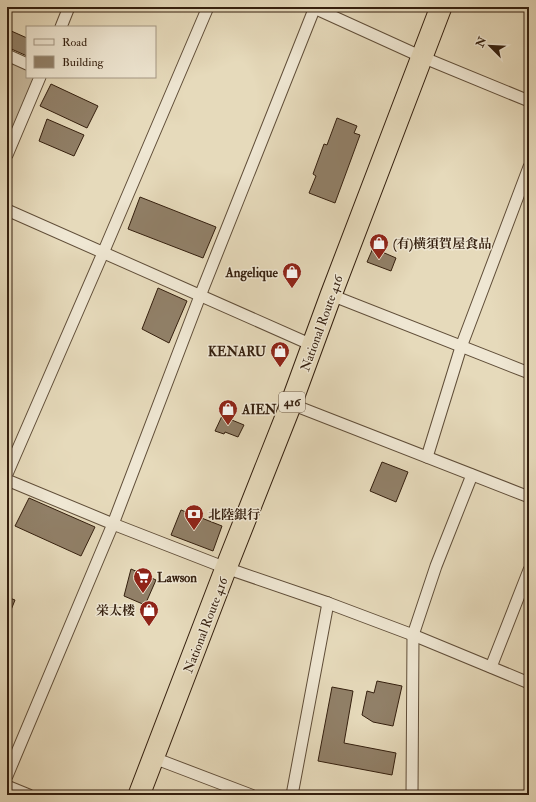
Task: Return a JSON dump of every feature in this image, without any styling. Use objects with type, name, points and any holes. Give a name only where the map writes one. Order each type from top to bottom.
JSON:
[{"type":"highway","name":"National Route 416","points":[[139,795],[291,404],[312,345],[441,7]]},
{"type":"street","points":[[61,26],[69,7]]},
{"type":"street","points":[[7,474],[208,7]]},
{"type":"street","points":[[7,776],[113,524],[200,296],[314,7],[422,57],[529,101]]},
{"type":"street","points":[[7,55],[26,64]]},
{"type":"street","points":[[7,155],[40,78]]},
{"type":"street","points":[[427,457],[461,347],[529,167]]},
{"type":"street","points":[[7,210],[312,345]]},
{"type":"street","points":[[331,295],[529,373]]},
{"type":"street","points":[[291,404],[529,497]]},
{"type":"street","points":[[412,795],[413,635],[436,566],[472,474]]},
{"type":"street","points":[[7,480],[113,524],[226,568],[328,603],[413,635],[529,683]]},
{"type":"street","points":[[491,667],[529,570]]},
{"type":"street","points":[[292,795],[328,603]]},
{"type":"street","points":[[154,758],[251,795]]},
{"type":"street","points":[[7,786],[29,795]]},
{"type":"shaded area","points":[[7,57],[26,65],[26,78],[35,78],[7,141]]},
{"type":"building","points":[[9,30],[26,38],[26,56],[7,47],[7,34]]},
{"type":"building","points":[[51,84],[98,106],[87,128],[40,106]]},
{"type":"building","points":[[337,118],[357,126],[354,133],[360,135],[335,203],[309,193],[316,176],[313,174],[324,144],[327,145]]},
{"type":"building","points":[[47,119],[84,135],[74,156],[39,141]]},
{"type":"building","points":[[140,197],[216,227],[203,258],[128,229]]},
{"type":"building","points":[[373,248],[396,258],[391,271],[367,262]]},
{"type":"building","points":[[158,288],[187,301],[169,343],[142,329]]},
{"type":"building","points":[[222,416],[244,425],[238,437],[225,432],[224,434],[215,431]]},
{"type":"building","points":[[382,462],[408,472],[396,502],[370,491]]},
{"type":"building","points":[[29,498],[95,527],[81,556],[15,526]]},
{"type":"building","points":[[181,510],[222,526],[213,551],[171,535]]},
{"type":"building","points":[[131,569],[156,580],[145,605],[124,596]]},
{"type":"building","points":[[7,597],[15,600],[7,620]]},
{"type":"building","points":[[377,681],[402,686],[393,726],[373,722],[362,715],[367,691],[374,693]]},
{"type":"building","points":[[332,687],[353,691],[344,743],[396,753],[392,775],[318,761]]},
{"type":"place","name":"(有)横須賀屋食品","points":[[379,260]]},
{"type":"place","name":"Angelique","points":[[292,289]]},
{"type":"place","name":"KENARU","points":[[280,368]]},
{"type":"place","name":"AIEN","points":[[228,426]]},
{"type":"place","name":"北陸銀行","points":[[194,531]]},
{"type":"place","name":"Lawson","points":[[143,594]]},
{"type":"place","name":"栄太楼","points":[[149,627]]}]
